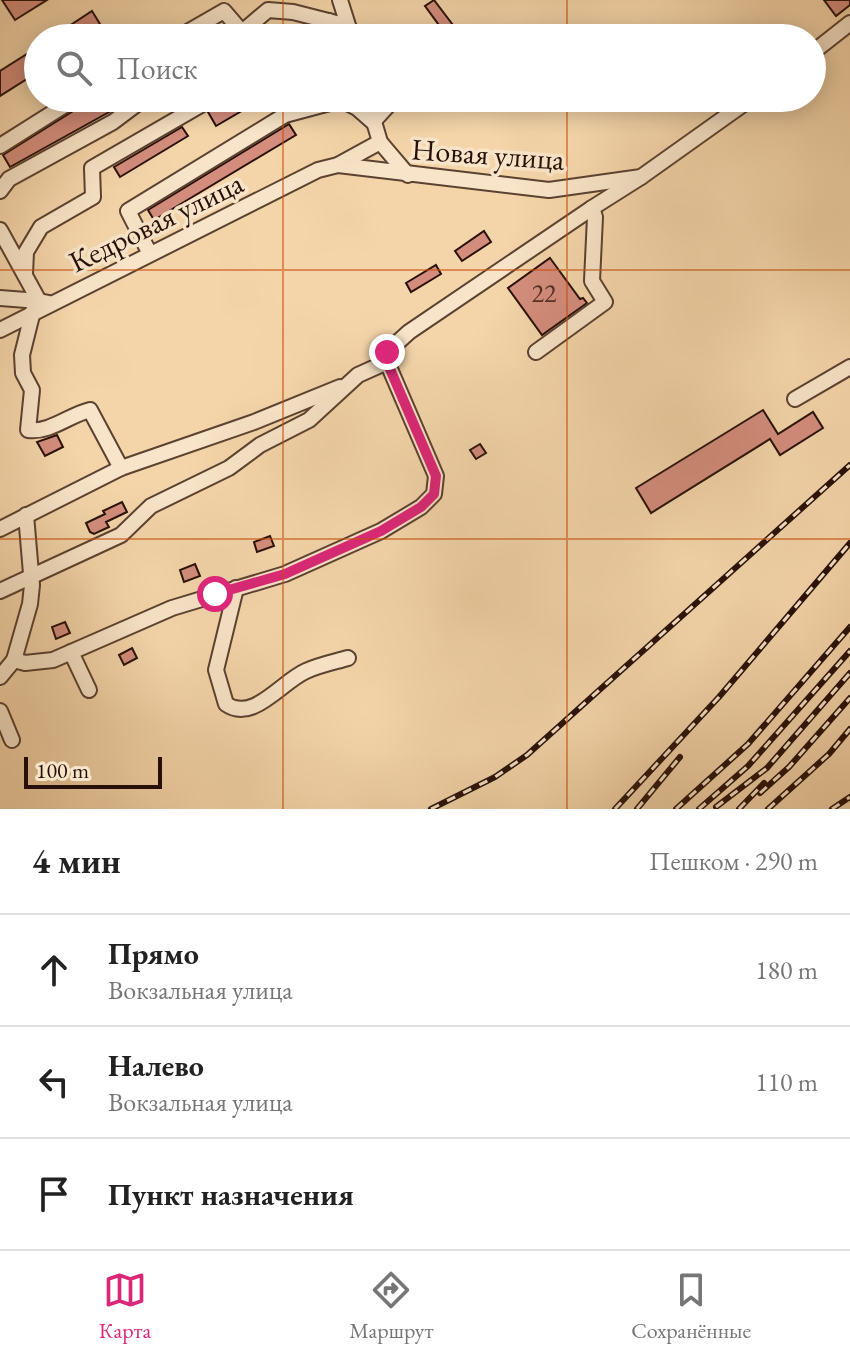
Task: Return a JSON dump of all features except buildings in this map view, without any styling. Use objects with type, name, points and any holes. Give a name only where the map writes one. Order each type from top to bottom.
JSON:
[{"type":"street","points":[[340,0],[348,24]]},
{"type":"street","points":[[252,24],[272,5],[335,24]]},
{"type":"street","points":[[201,24],[224,11],[233,24]]},
{"type":"street","points":[[826,42],[850,23]]},
{"type":"street","points":[[0,146],[54,112]]},
{"type":"street","points":[[0,191],[9,179],[126,112]]},
{"type":"street","points":[[25,274],[26,252],[41,227],[93,197],[92,168],[189,112]]},
{"type":"street","points":[[150,254],[128,211],[290,112]]},
{"type":"street","points":[[362,112],[373,122]]},
{"type":"street","points":[[370,112],[380,142],[408,175]]},
{"type":"street","points":[[373,122],[382,112]]},
{"type":"street","name":"Новая улица","points":[[338,165],[549,190],[641,177],[732,112]]},
{"type":"street","name":"Кедровая улица","points":[[0,330],[41,305],[318,170],[338,165],[380,142]]},
{"type":"street","points":[[14,660],[25,663],[53,660],[172,608],[285,574],[381,531],[421,507],[434,494],[436,476],[387,362],[387,352],[409,332],[641,177]]},
{"type":"street","points":[[536,352],[605,302],[592,281],[595,217],[592,208]]},
{"type":"street","points":[[0,230],[41,305],[22,355],[23,373],[32,390],[28,430],[39,431],[90,410],[121,468]]},
{"type":"street","points":[[0,298],[41,305]]},
{"type":"street","points":[[0,591],[121,535],[151,506],[229,468],[260,445],[309,420],[358,375],[387,362]]},
{"type":"street","points":[[795,399],[850,367]]},
{"type":"street","points":[[0,529],[121,468],[254,422],[348,384]]},
{"type":"street","points":[[0,677],[14,660],[30,604],[26,515]]},
{"type":"street","points":[[236,588],[216,670],[226,704],[234,710],[246,711],[306,671],[348,658]]},
{"type":"street","points":[[71,652],[89,690]]},
{"type":"street","points":[[0,711],[12,740]]},
{"type":"railway","points":[[431,809],[495,777],[527,755],[850,465]]},
{"type":"railway","points":[[615,809],[719,697],[850,543]]},
{"type":"railway","points":[[676,809],[748,744],[850,627]]},
{"type":"railway","points":[[699,809],[748,766],[850,651]]},
{"type":"railway","points":[[716,807],[767,768],[850,673]]},
{"type":"railway","points":[[760,793],[789,767],[850,698]]},
{"type":"railway","points":[[768,809],[829,754],[850,729]]},
{"type":"railway","points":[[637,809],[680,757]]},
{"type":"railway","points":[[739,809],[764,783]]},
{"type":"railway","points":[[832,809],[850,797]]},
{"type":"route","points":[[215,594],[285,574],[381,531],[421,507],[434,494],[436,476],[387,362],[387,352]]}]
